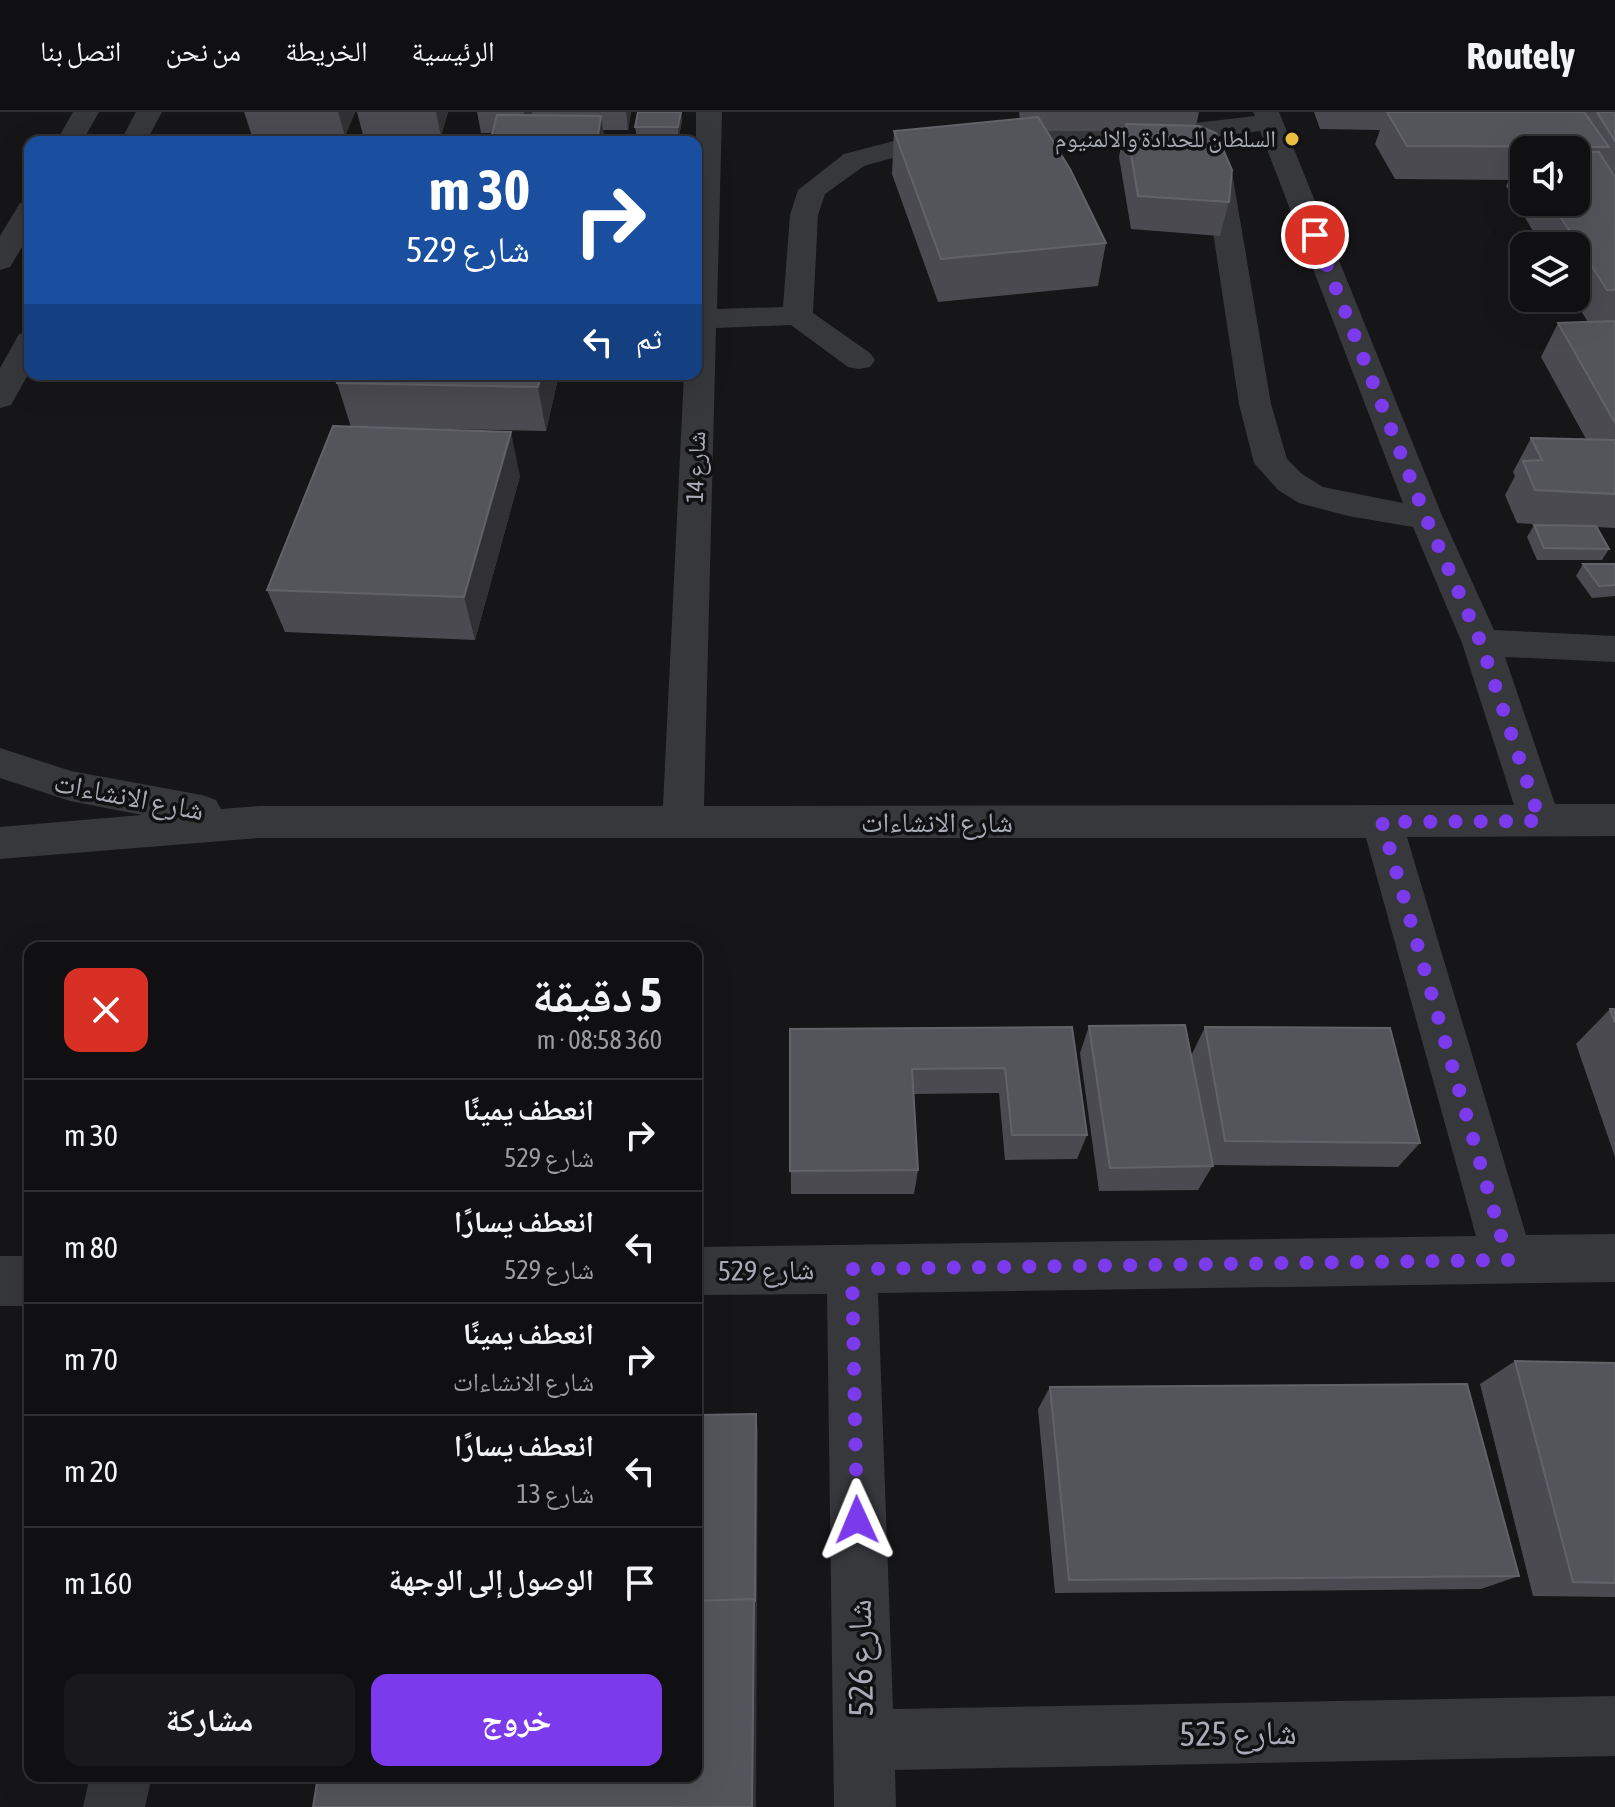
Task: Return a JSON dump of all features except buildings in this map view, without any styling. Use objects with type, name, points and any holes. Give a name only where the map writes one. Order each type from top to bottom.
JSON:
[{"type":"street","points":[[72,136],[86,112]]},
{"type":"street","points":[[136,136],[149,112]]},
{"type":"street","name":"شارع 14","points":[[702,319],[709,112]]},
{"type":"street","points":[[798,316],[804,215],[812,190],[854,160],[913,144],[1195,131],[1268,117],[1426,518],[1481,643],[1540,821]]},
{"type":"street","points":[[1195,131],[1217,166],[1255,404],[1271,463],[1290,482],[1311,495],[1348,505],[1426,518]]},
{"type":"street","points":[[0,261],[24,219]]},
{"type":"street","points":[[702,319],[798,316],[859,360]]},
{"type":"street","points":[[0,398],[24,352]]},
{"type":"street","name":"شارع 14","points":[[683,821],[700,380]]},
{"type":"street","points":[[1481,643],[1615,649]]},
{"type":"street","name":"شارع الانشاءات","points":[[0,763],[70,786],[259,822]]},
{"type":"street","name":"شارع الانشاءات","points":[[0,843],[259,822],[1615,820]]},
{"type":"street","points":[[1382,822],[1508,1260]]},
{"type":"street","name":"شارع 529","points":[[702,1271],[1615,1258]]},
{"type":"street","name":"شارع 526","points":[[852,1269],[865,1807]]},
{"type":"street","points":[[0,1281],[24,1281]]},
{"type":"street","name":"شارع 525","points":[[862,1740],[1615,1726]]},
{"type":"street","points":[[114,1807],[120,1782]]},
{"type":"place","name":"السلطان للحدادة والالمنيوم","points":[[1292,139]]},
{"type":"route","points":[[857,1520],[852,1269],[1508,1260],[1382,822],[1540,821],[1481,643],[1426,518],[1315,235]]}]
